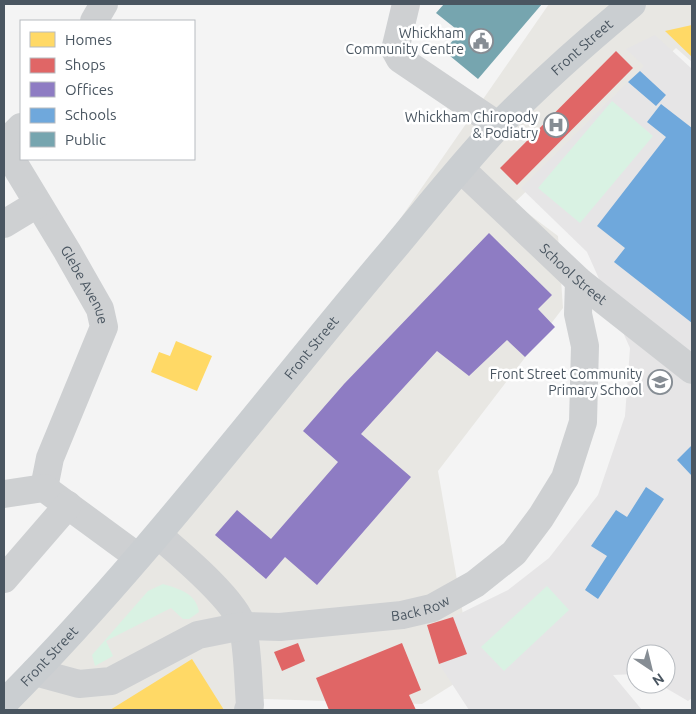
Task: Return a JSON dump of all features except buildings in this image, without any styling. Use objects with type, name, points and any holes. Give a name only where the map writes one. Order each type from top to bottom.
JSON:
[{"type":"main road","name":"Front Street","points":[[4,703],[35,672],[158,535],[300,359],[499,126],[578,48],[632,4]]},
{"type":"street","points":[[95,20],[104,4]]},
{"type":"street","points":[[406,4],[395,50],[400,59],[499,126]]},
{"type":"street","points":[[4,146],[20,128]]},
{"type":"street","name":"Glebe Avenue","points":[[4,146],[100,309],[104,327],[50,458],[44,488]]},
{"type":"street","name":"School Street","points":[[461,169],[579,282],[692,370]]},
{"type":"street","points":[[4,224],[37,204]]},
{"type":"street","name":"Back Row","points":[[35,672],[79,684],[111,681],[198,635],[243,626],[299,625],[402,614],[432,608],[475,584],[514,553],[541,517],[565,478],[583,422],[585,346],[578,314],[579,282]]},
{"type":"street","points":[[4,494],[44,488],[138,557]]},
{"type":"street","points":[[4,579],[68,505]]},
{"type":"street","points":[[158,535],[192,564],[227,601],[243,626],[250,705],[248,710]]},
{"type":"shaded area","points":[[549,4],[692,4],[692,62],[676,48],[514,203],[558,236],[563,308],[438,471],[473,672],[422,704],[264,699],[250,710],[5,710],[389,235]]},
{"type":"shaded area","name":"Front Street Community Primary School","points":[[655,35],[692,69],[692,698],[688,701],[676,694],[676,644],[626,644],[626,674],[613,675],[626,691],[626,694],[629,694],[642,710],[469,710],[439,664],[467,654],[453,617],[508,590],[549,558],[598,495],[625,416],[630,348],[587,252],[521,188],[644,66],[626,49]]},
{"type":"green space","points":[[612,101],[653,136],[580,223],[538,188]]},
{"type":"green space","points":[[163,584],[181,590],[191,596],[199,612],[189,619],[183,619],[171,608],[106,641],[113,656],[95,666],[92,655],[148,591]]},
{"type":"green space","points":[[547,586],[569,610],[504,671],[481,647]]},
{"type":"place","name":"Whickham Community Centre","points":[[481,41]]},
{"type":"place","name":"Whickham Chiropody & Podiatry","points":[[556,125]]},
{"type":"place","name":"Front Street Community Primary School","points":[[660,382]]}]
